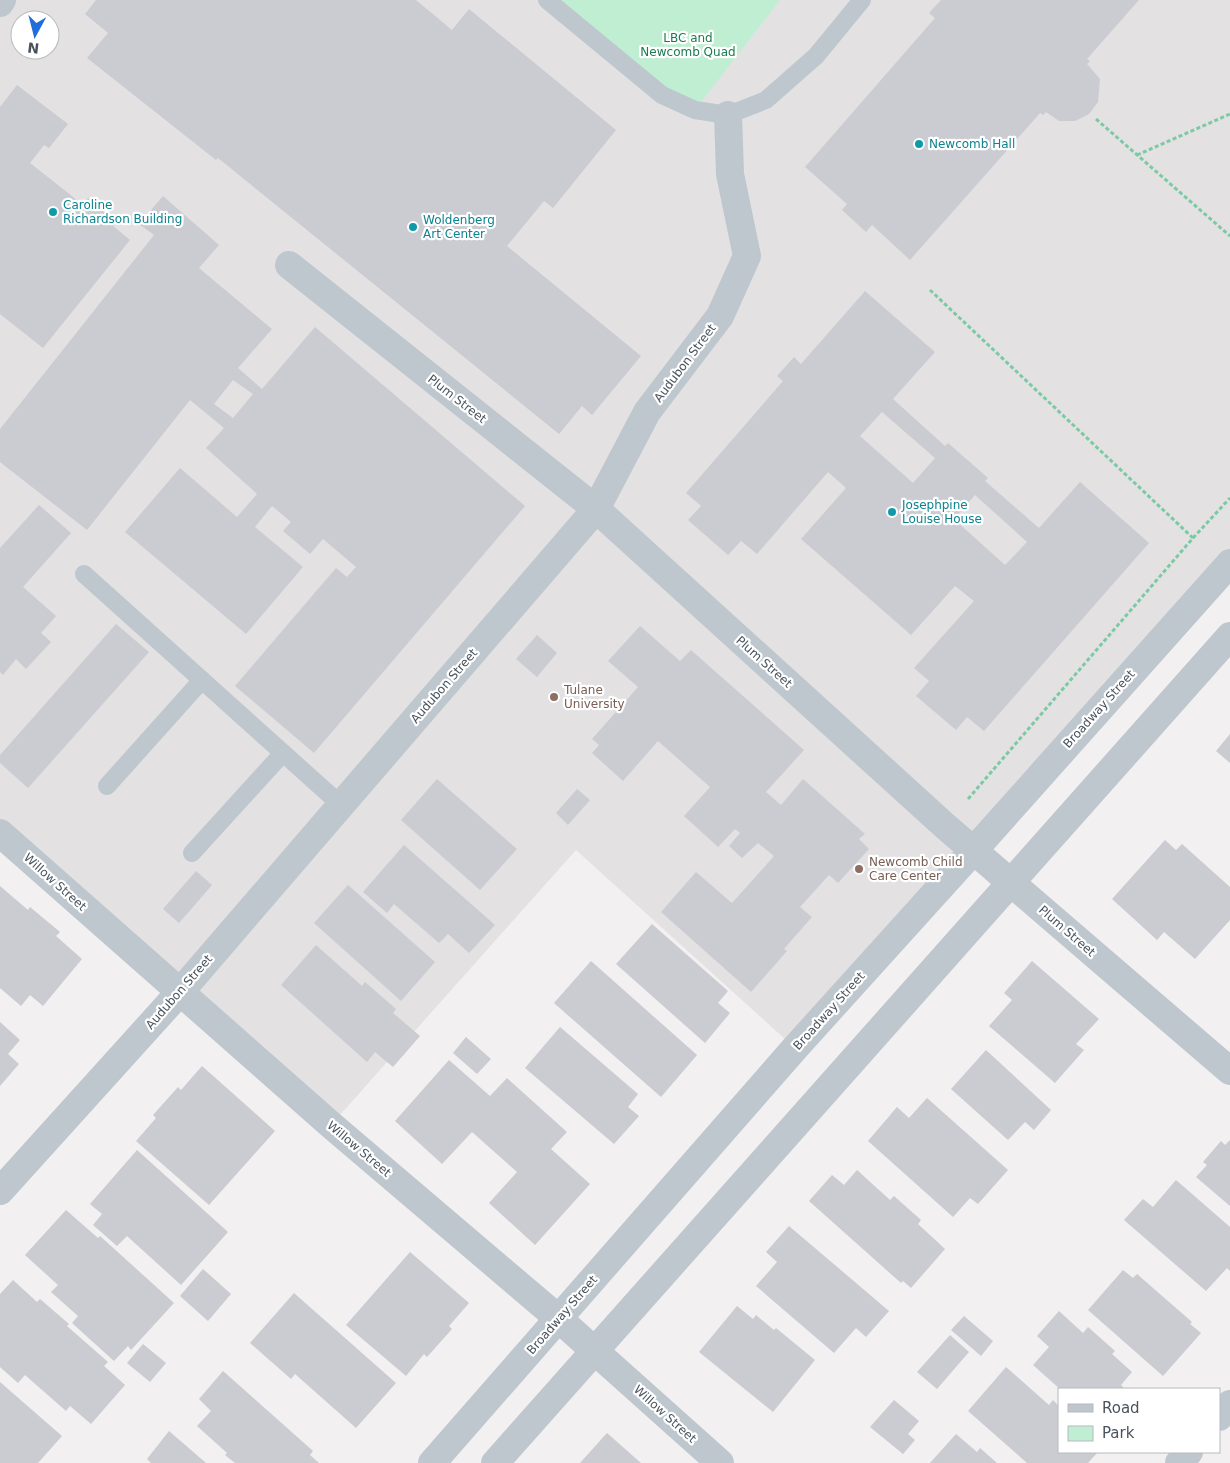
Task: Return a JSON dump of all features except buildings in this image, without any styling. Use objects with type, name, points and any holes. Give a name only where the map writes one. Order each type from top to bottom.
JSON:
[{"type":"street","name":"Audubon Street","points":[[0,1191],[180,992],[596,509],[647,412],[720,316],[747,256],[730,174],[728,115]]},
{"type":"street","name":"Plum Street","points":[[289,265],[596,509],[945,826],[1230,1072]]},
{"type":"street","name":"Broadway Street","points":[[432,1463],[795,1048],[1230,563]]},
{"type":"street","points":[[495,1463],[1230,636]]},
{"type":"street","name":"Willow Street","points":[[0,833],[331,1125],[559,1319],[720,1463]]},
{"type":"street","points":[[1220,1416],[1230,1404]]},
{"type":"street","points":[[1179,1463],[1187,1453]]},
{"type":"lane","points":[[547,0],[662,95],[695,110],[728,115],[766,100],[816,56],[862,0]]},
{"type":"lane","points":[[84,574],[341,805]]},
{"type":"lane","points":[[107,786],[202,680]]},
{"type":"lane","points":[[192,853],[283,753]]},
{"type":"path","points":[[1137,155],[1230,114]]},
{"type":"path","points":[[1096,119],[1230,236]]},
{"type":"path","points":[[930,290],[1193,538]]},
{"type":"path","points":[[945,826],[1193,538],[1230,498]]},
{"type":"shaded area","name":"Tulane University","points":[[0,0],[1230,0],[1230,562],[795,1048],[576,850],[331,1125],[0,833]]},
{"type":"green space","name":"LBC and Newcomb Quad","points":[[558,0],[780,0],[695,110]]},
{"type":"place","name":"Newcomb Hall","points":[[919,144]]},
{"type":"place","name":"Caroline Richardson Building","points":[[53,212]]},
{"type":"place","name":"Woldenberg Art Center","points":[[413,227]]},
{"type":"place","name":"Josephpine Louise House","points":[[892,512]]},
{"type":"place","name":"Tulane University","points":[[554,697]]},
{"type":"place","name":"Newcomb Child Care Center","points":[[859,869]]}]
